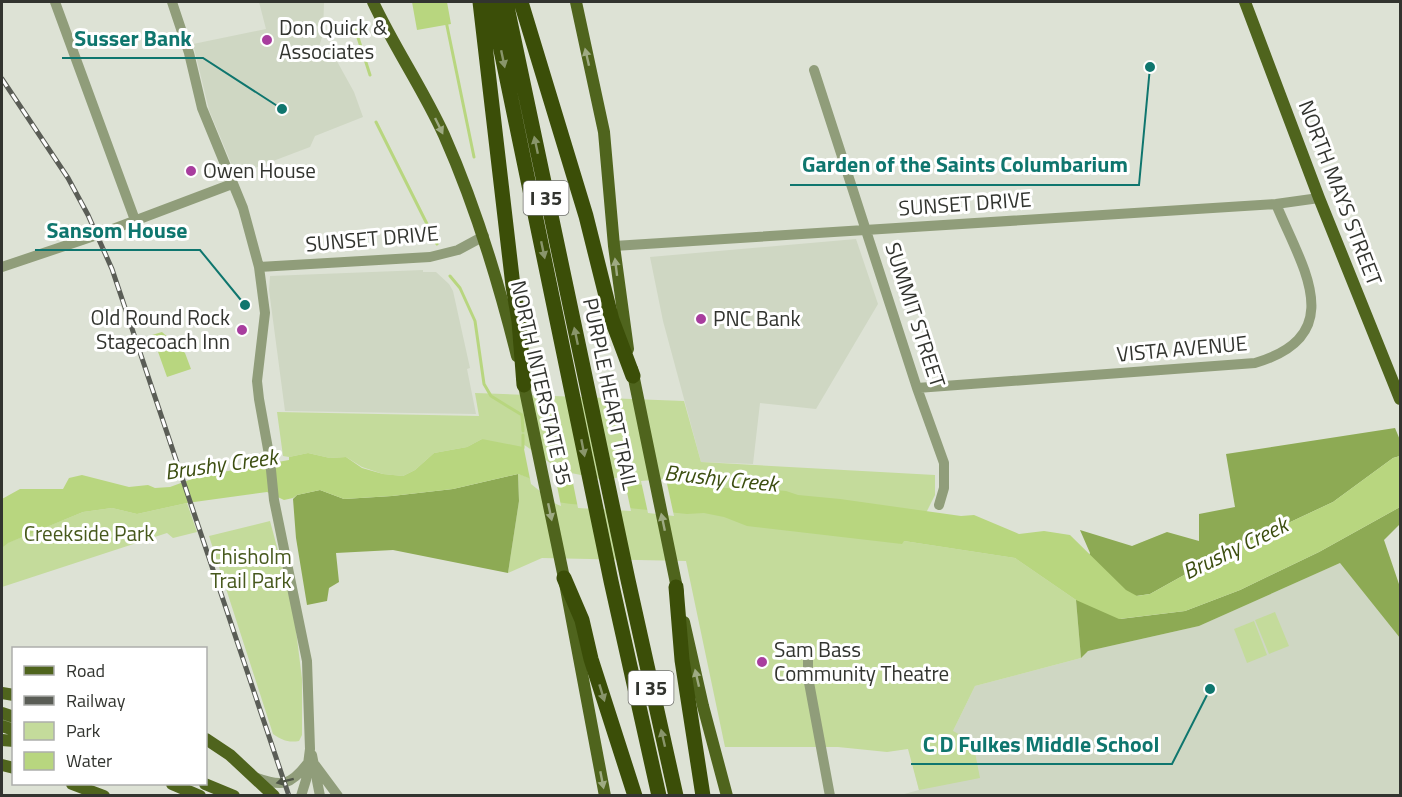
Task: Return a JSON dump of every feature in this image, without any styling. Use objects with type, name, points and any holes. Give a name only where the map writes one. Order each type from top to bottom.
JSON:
[{"type":"highway","points":[[480,2],[519,321],[525,389]]},
{"type":"highway","name":"PURPLE HEART TRAIL","points":[[491,2],[611,581],[659,795]]},
{"type":"highway","name":"PURPLE HEART TRAIL","points":[[506,2],[628,580],[676,795]]},
{"type":"highway","points":[[521,2],[586,216],[612,320],[634,382]]},
{"type":"highway","points":[[564,578],[582,620],[591,659],[636,795]]},
{"type":"highway","points":[[676,583],[682,660],[703,795]]},
{"type":"main road","name":"NORTH INTERSTATE 35","points":[[373,2],[443,134],[484,236],[501,293],[525,389],[605,795]]},
{"type":"main road","points":[[576,2],[604,132],[621,306],[634,382],[703,706],[727,795]]},
{"type":"main road","name":"NORTH MAYS STREET","points":[[1245,2],[1319,198],[1401,399]]},
{"type":"main road","points":[[207,740],[230,755],[274,795]]},
{"type":"main road","points":[[255,778],[259,795]]},
{"type":"main road","points":[[207,784],[234,795]]},
{"type":"main road","points":[[77,785],[104,795]]},
{"type":"main road","points":[[177,785],[200,795]]},
{"type":"street","points":[[55,2],[135,220]]},
{"type":"street","points":[[172,2],[189,53],[202,108],[250,231],[259,267],[265,313],[257,381],[259,399],[270,460],[274,501],[304,642],[311,764],[320,795]]},
{"type":"street","name":"SUMMIT STREET","points":[[814,70],[917,388],[944,463],[944,488],[939,505]]},
{"type":"street","points":[[2,267],[96,235],[232,184]]},
{"type":"street","name":"SUNSET DRIVE","points":[[614,246],[1276,204],[1319,198]]},
{"type":"street","name":"VISTA AVENUE","points":[[917,388],[1255,363],[1282,354],[1301,338],[1311,317],[1313,304],[1308,280],[1276,204]]},
{"type":"street","name":"SUNSET DRIVE","points":[[259,267],[430,257],[458,250],[484,236]]},
{"type":"street","points":[[808,655],[808,677],[830,795]]},
{"type":"street","points":[[255,778],[269,783],[285,783],[311,764]]},
{"type":"street","points":[[301,795],[311,764]]},
{"type":"street","points":[[311,764],[338,795]]},
{"type":"shaded area","points":[[259,2],[324,2],[323,34],[319,47],[333,54],[354,92],[363,117],[315,136],[310,147],[236,175],[209,110],[193,44],[266,29]]},
{"type":"shaded area","points":[[856,239],[878,304],[816,409],[760,403],[753,464],[701,462],[663,321],[650,257]]},
{"type":"shaded area","points":[[423,270],[423,272],[436,272],[453,291],[470,368],[467,369],[476,414],[285,411],[269,290],[270,276]]},
{"type":"shaded area","points":[[1395,428],[1400,440],[1400,456],[1393,458],[1333,502],[1220,555],[1150,594],[1136,596],[1120,619],[1185,611],[1240,590],[1319,552],[1400,507],[1400,524],[1384,540],[1400,587],[1400,638],[1340,563],[1199,626],[1088,651],[1081,658],[1076,600],[1090,553],[1080,530],[1132,546],[1167,532],[1199,541],[1199,514],[1235,507],[1226,454]]},
{"type":"shaded area","points":[[518,474],[519,501],[508,573],[393,550],[336,553],[339,582],[329,588],[327,601],[307,605],[296,538],[293,499],[297,495],[320,490],[344,499],[392,496],[453,489]]},
{"type":"shaded area","points":[[1340,563],[1400,638],[1400,795],[897,796],[919,790],[909,749],[953,731],[975,686],[1081,658],[1088,651],[1199,626]]},
{"type":"green space","points":[[475,393],[684,401],[701,462],[935,475],[935,495],[927,511],[904,541],[1015,558],[1076,600],[1081,658],[975,686],[953,731],[973,742],[980,778],[919,790],[908,749],[887,752],[838,747],[725,747],[686,561],[542,558],[508,573],[519,501],[518,474],[528,477],[482,439],[467,447],[434,453],[415,470],[403,476],[383,474],[362,467],[346,457],[330,458],[308,453],[283,456],[277,412],[479,416]]},
{"type":"green space","name":"Creekside Park","points":[[187,503],[197,532],[173,538],[167,533],[2,587],[2,548],[7,543],[83,512],[112,508],[137,514]]},
{"type":"green space","name":"Chisholm Trail Park","points":[[270,521],[295,622],[302,679],[302,735],[299,741],[295,742],[273,734],[209,536]]},
{"type":"green space","points":[[1275,612],[1289,646],[1269,654],[1255,620]]},
{"type":"green space","points":[[1254,621],[1267,655],[1247,663],[1234,629]]},
{"type":"water","points":[[412,2],[447,2],[451,24],[417,30]]},
{"type":"water","points":[[162,332],[185,353],[191,369],[167,377],[152,335]]},
{"type":"water","name":"Brushy Creek","points":[[482,439],[523,447],[560,475],[621,480],[638,485],[666,482],[757,491],[764,489],[786,491],[798,495],[961,516],[974,515],[1019,534],[1044,531],[1070,535],[1126,590],[1137,596],[1150,594],[1220,555],[1333,502],[1393,458],[1400,456],[1400,507],[1319,552],[1240,590],[1185,611],[1119,619],[1076,600],[1015,558],[904,541],[902,544],[747,526],[724,517],[704,513],[687,514],[557,502],[529,478],[518,474],[453,489],[392,496],[344,499],[320,490],[284,500],[267,492],[187,503],[137,514],[112,508],[83,512],[8,543],[2,548],[2,499],[20,489],[63,489],[69,478],[82,475],[129,487],[148,485],[155,488],[170,487],[200,476],[289,460],[289,457],[308,453],[330,458],[346,457],[362,468],[383,474],[403,476],[415,470],[434,453],[467,447]]},
{"type":"pier","points":[[523,444],[553,465],[561,506],[531,484]]},
{"type":"pier","points":[[571,473],[606,480],[624,478],[631,511],[578,508]]},
{"type":"pier","points":[[666,479],[674,516],[648,513],[641,481]]},
{"type":"waterway","points":[[446,21],[474,157]]},
{"type":"waterway","points":[[354,25],[370,75]]},
{"type":"waterway","points":[[376,122],[437,244]]},
{"type":"waterway","points":[[450,276],[460,288],[475,321],[484,384],[491,396],[522,415],[523,431]]},
{"type":"waterway","points":[[523,435],[523,448]]},
{"type":"railway","points":[[2,79],[68,178],[88,215],[112,269],[289,796]]},
{"type":"place","name":"Don Quick & Associates","points":[[267,40]]},
{"type":"place","name":"Garden of the Saints Columbarium","points":[[1150,67]]},
{"type":"place","name":"Susser Bank","points":[[282,109]]},
{"type":"place","name":"Owen House","points":[[191,171]]},
{"type":"place","name":"Sansom House","points":[[245,305]]},
{"type":"place","name":"PNC Bank","points":[[701,319]]},
{"type":"place","name":"Old Round Rock Stagecoach Inn","points":[[242,330]]},
{"type":"place","name":"Sam Bass Community Theatre","points":[[762,662]]},
{"type":"place","name":"C D Fulkes Middle School","points":[[1210,689]]}]
